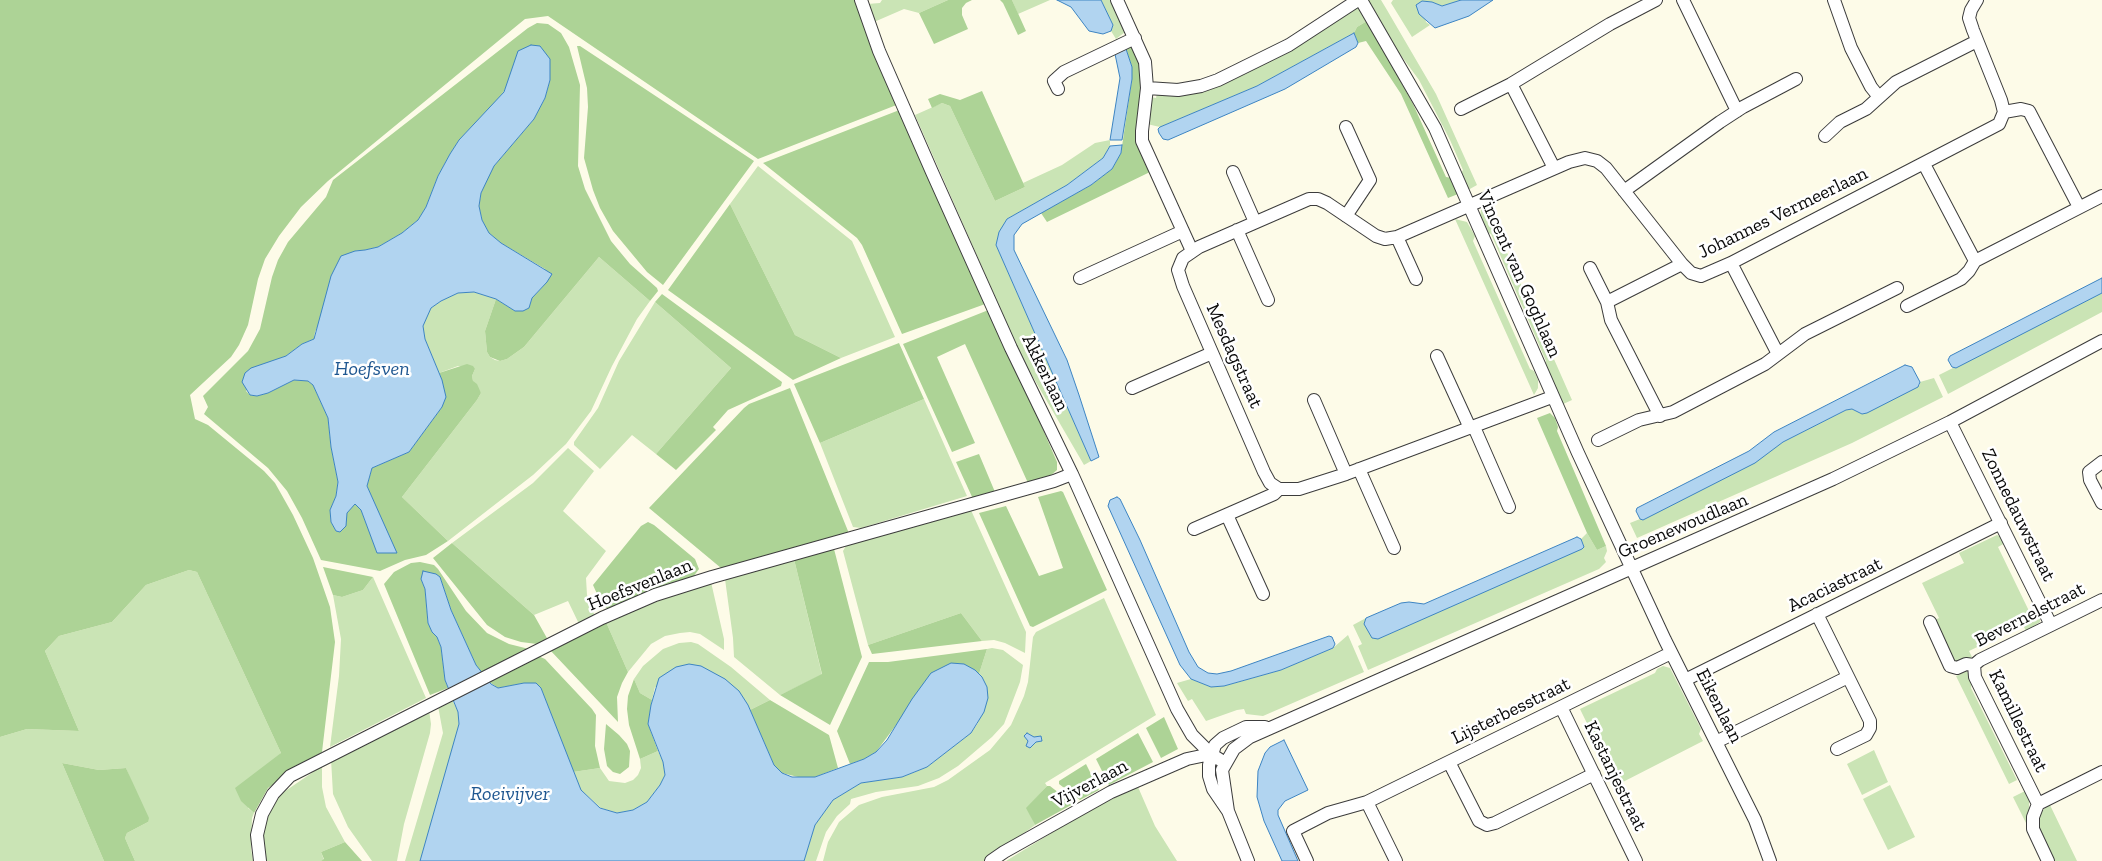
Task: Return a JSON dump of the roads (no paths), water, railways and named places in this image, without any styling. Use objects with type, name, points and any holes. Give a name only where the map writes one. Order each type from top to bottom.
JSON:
[{"type":"street","name":"Akkerlaan","points":[[861,0],[879,52],[936,181],[1011,348],[1072,474],[1177,709],[1192,735],[1211,754],[1225,763]]},
{"type":"street","points":[[1147,88],[1178,90],[1201,86],[1218,80],[1289,46],[1360,0]]},
{"type":"street","name":"Vincent van Goghlaan","points":[[1360,0],[1435,128],[1552,397],[1631,568]]},
{"type":"street","points":[[1461,110],[1511,84],[1610,24],[1656,0]]},
{"type":"street","points":[[1683,0],[1737,111]]},
{"type":"street","points":[[1834,0],[1850,48],[1871,87],[1879,97]]},
{"type":"street","points":[[1977,0],[1971,10],[1970,18],[2004,112],[2021,108],[2028,111],[2079,207]]},
{"type":"street","points":[[1119,1],[1145,62],[1147,88],[1142,141],[1192,251]]},
{"type":"street","points":[[1058,89],[1054,81],[1064,72],[1135,38]]},
{"type":"street","points":[[1824,136],[1840,122],[1866,109],[1896,82],[1977,41]]},
{"type":"street","points":[[1624,191],[1737,111],[1796,79]]},
{"type":"street","points":[[1511,84],[1554,168]]},
{"type":"street","name":"Johannes Vermeerlaan","points":[[1468,205],[1554,168],[1585,158],[1597,161],[1606,168],[1682,264],[1691,273],[1701,276],[1731,263],[2000,124],[2004,112]]},
{"type":"street","points":[[1346,127],[1370,180],[1346,216]]},
{"type":"street","points":[[1924,164],[1975,261]]},
{"type":"street","points":[[1233,172],[1254,222]]},
{"type":"street","points":[[1906,306],[1961,279],[1975,261],[2102,196]]},
{"type":"street","name":"Mesdagstraat","points":[[1279,489],[1270,483],[1264,472],[1183,286],[1178,270],[1183,258],[1192,251],[1309,199],[1322,201],[1376,236],[1385,239],[1397,237]]},
{"type":"street","points":[[1416,279],[1397,237],[1468,205]]},
{"type":"street","points":[[1237,230],[1268,300]]},
{"type":"street","points":[[1080,278],[1183,232]]},
{"type":"street","points":[[1731,263],[1778,354]]},
{"type":"street","points":[[1607,302],[1682,264]]},
{"type":"street","points":[[1590,268],[1607,302],[1611,320],[1660,416]]},
{"type":"street","points":[[1598,440],[1639,420],[1674,412],[1765,364],[1805,334],[1897,288]]},
{"type":"street","name":"Groenewoudlaan","points":[[1225,763],[1234,749],[1270,726],[1794,498],[2100,346]]},
{"type":"street","points":[[1132,388],[1212,353]]},
{"type":"street","points":[[1437,356],[1509,507]]},
{"type":"street","points":[[1194,529],[1274,494],[1279,489],[1299,489],[1346,474],[1552,397]]},
{"type":"street","points":[[1314,400],[1346,474]]},
{"type":"street","name":"Zonnedauwstraat","points":[[1950,422],[2051,625]]},
{"type":"street","points":[[2102,462],[2090,472],[2090,480],[2102,504]]},
{"type":"street","points":[[1359,469],[1394,548]]},
{"type":"street","name":"Hoefsvenlaan","points":[[260,861],[257,835],[262,814],[273,794],[290,776],[602,618],[655,596],[712,577],[1072,474]]},
{"type":"street","points":[[1226,515],[1263,594]]},
{"type":"street","name":"Acaciastraat","points":[[1685,680],[2001,523]]},
{"type":"street","name":"Eikenlaan","points":[[1631,568],[1755,820],[1770,861]]},
{"type":"street","name":"Bevernelstraat","points":[[1974,665],[1980,660],[2102,600]]},
{"type":"street","points":[[1817,614],[1870,721],[1870,728],[1866,735],[1837,749]]},
{"type":"street","name":"Kamillestraat","points":[[1930,622],[1950,666],[1957,668],[1966,664],[1974,665],[1975,677],[2038,804]]},
{"type":"street","name":"Lijsterbesstraat","points":[[1307,861],[1293,831],[1328,813],[1367,802],[1672,653]]},
{"type":"street","points":[[1716,742],[1848,677]]},
{"type":"street","name":"Kastanjestraat","points":[[1561,707],[1636,861]]},
{"type":"street","name":"Groenewoudlaan","points":[[1211,754],[1222,738],[1246,728],[1270,726]]},
{"type":"street","points":[[1211,754],[1209,776],[1217,798],[1228,811]]},
{"type":"street","name":"Vijverlaan","points":[[992,861],[1004,852],[1111,792],[1187,759],[1211,754]]},
{"type":"street","points":[[1449,762],[1479,821],[1487,825],[1495,823],[1594,774]]},
{"type":"street","points":[[1225,763],[1222,778],[1228,811],[1248,861]]},
{"type":"street","points":[[2048,861],[2033,829],[2033,817],[2038,804],[2102,772]]},
{"type":"street","points":[[1367,802],[1396,861]]},
{"type":"water","points":[[1057,0],[1101,0],[1113,25],[1111,31],[1103,34],[1089,31],[1071,7]]},
{"type":"water","points":[[1461,0],[1493,0],[1469,16],[1435,28],[1419,14],[1416,5],[1422,1],[1442,6]]},
{"type":"water","points":[[1354,33],[1358,43],[1356,47],[1285,89],[1168,140],[1163,139],[1159,133],[1158,129],[1160,127],[1257,86]]},
{"type":"water","name":"Hoefsven","points":[[531,45],[540,46],[550,59],[550,80],[545,98],[534,119],[494,166],[481,193],[479,206],[482,220],[489,233],[501,243],[552,274],[532,298],[529,308],[523,311],[515,311],[496,299],[474,292],[458,293],[431,308],[423,326],[425,339],[442,380],[446,397],[442,407],[409,452],[372,468],[367,486],[397,553],[377,553],[361,510],[355,504],[347,513],[346,526],[340,532],[336,531],[331,522],[330,510],[336,496],[338,482],[331,447],[328,418],[313,385],[308,381],[294,380],[268,393],[257,396],[250,395],[242,382],[245,373],[251,368],[286,356],[302,344],[314,339],[331,276],[341,256],[355,251],[378,247],[402,233],[418,220],[426,207],[438,176],[459,140],[504,92],[518,51]]},
{"type":"water","points":[[1126,49],[1132,67],[1132,79],[1122,140],[1110,140],[1120,78],[1115,54]]},
{"type":"water","points":[[1122,145],[1121,153],[1112,169],[1091,185],[1022,224],[1014,235],[1014,250],[1067,360],[1079,395],[1099,457],[1091,461],[996,245],[999,232],[1007,219],[1067,185],[1103,158],[1110,146]]},
{"type":"water","points":[[2102,278],[2102,293],[1956,368],[1952,367],[1948,360],[1950,356]]},
{"type":"water","points":[[1905,365],[1912,367],[1920,382],[1918,387],[1867,413],[1862,414],[1852,409],[1846,410],[1783,442],[1755,463],[1643,520],[1640,519],[1636,511],[1637,508],[1749,451],[1774,432]]},
{"type":"water","points":[[1117,497],[1120,499],[1140,540],[1189,652],[1198,667],[1208,673],[1217,674],[1231,671],[1329,636],[1332,637],[1335,644],[1333,648],[1281,670],[1224,686],[1211,687],[1191,679],[1180,665],[1108,506],[1110,500]]},
{"type":"water","points":[[1577,537],[1581,539],[1584,547],[1582,549],[1378,639],[1372,638],[1364,624],[1366,618],[1401,603],[1424,604]]},
{"type":"water","name":"Roeivijver","points":[[423,571],[440,577],[451,610],[476,665],[491,684],[498,688],[524,683],[536,683],[541,688],[581,790],[600,808],[617,813],[633,810],[647,802],[665,775],[663,762],[648,724],[651,705],[659,678],[676,667],[689,664],[701,666],[725,679],[739,691],[748,705],[774,765],[782,773],[792,777],[815,777],[864,759],[876,752],[887,740],[912,699],[931,673],[951,663],[964,664],[975,670],[982,677],[987,687],[988,698],[984,712],[971,733],[927,767],[902,777],[861,783],[833,800],[815,825],[804,861],[420,861],[459,724],[458,712],[445,680],[441,647],[428,623],[425,589],[421,579]]},
{"type":"water","points":[[1027,733],[1034,737],[1041,736],[1042,741],[1036,742],[1030,748],[1026,746],[1028,741],[1024,736]]},
{"type":"water","points":[[1284,740],[1308,790],[1285,801],[1278,810],[1278,815],[1298,861],[1282,861],[1264,821],[1257,797],[1258,771],[1265,753],[1270,747]]}]
